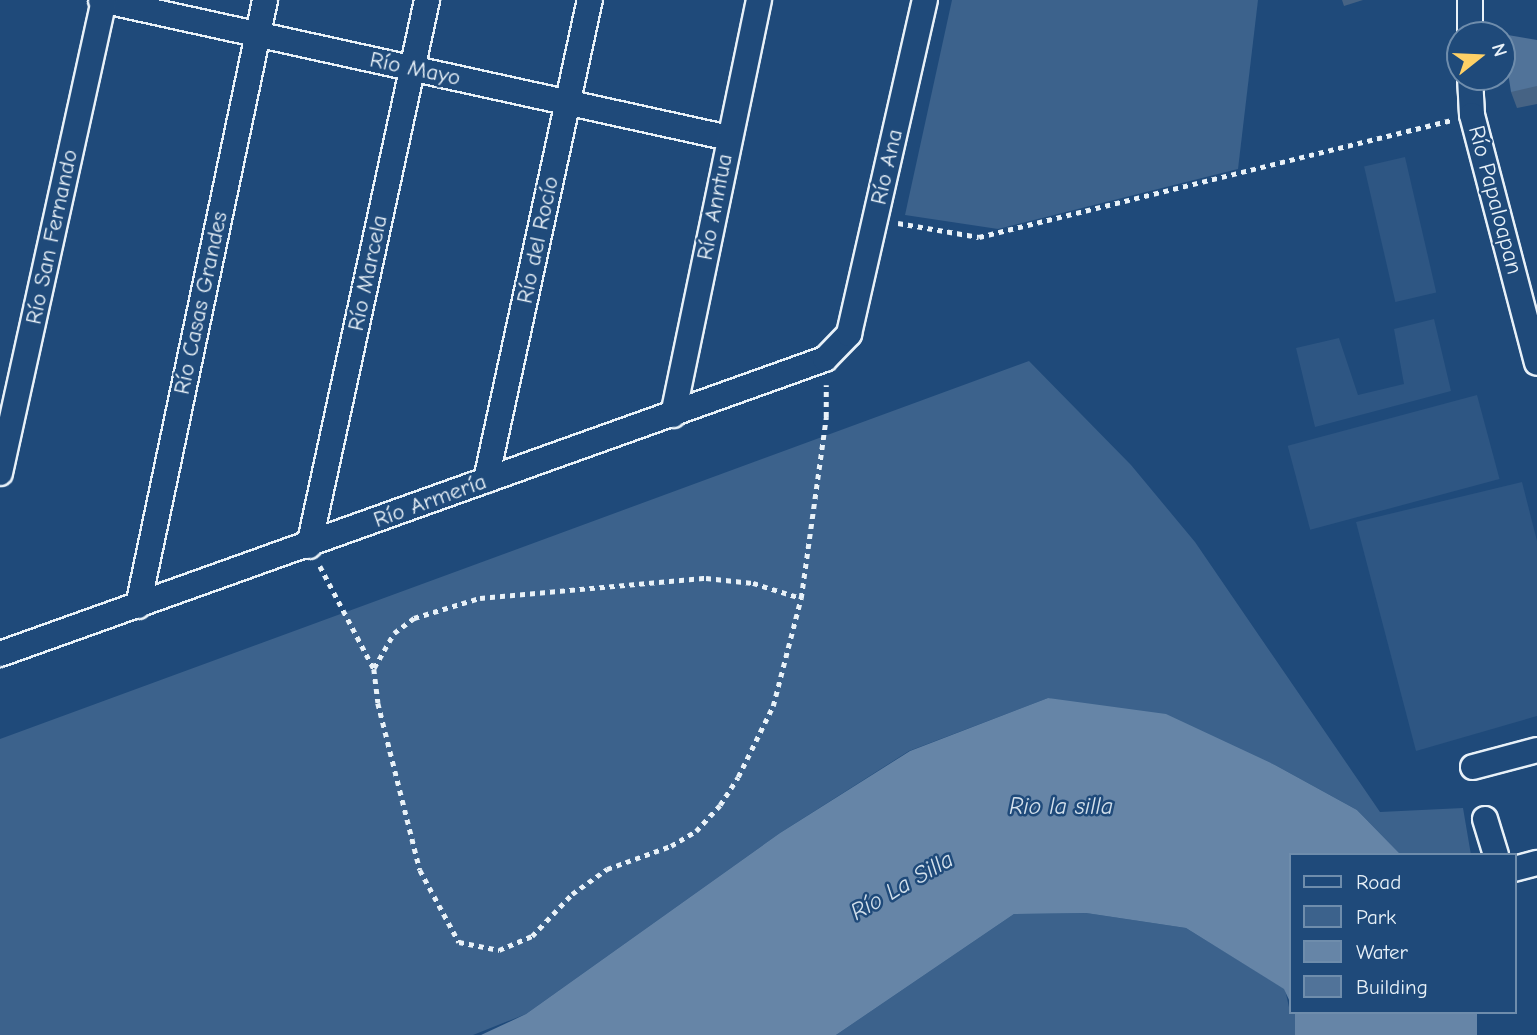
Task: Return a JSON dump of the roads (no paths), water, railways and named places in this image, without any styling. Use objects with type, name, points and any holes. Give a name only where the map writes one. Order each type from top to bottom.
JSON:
[{"type":"street","name":"Río Mayo","points":[[103,0],[729,138]]},
{"type":"street","name":"Río San Fernando","points":[[0,473],[103,0]]},
{"type":"street","name":"Río Casas Grandes","points":[[138,606],[265,0]]},
{"type":"street","name":"Río Marcela","points":[[309,546],[427,0]]},
{"type":"street","name":"Río del Rocío","points":[[486,480],[590,0]]},
{"type":"street","name":"Río Anntua","points":[[673,415],[759,0]]},
{"type":"street","name":"Río Ana","points":[[849,334],[925,0]]},
{"type":"street","points":[[1470,0],[1470,21]]},
{"type":"street","name":"Río Papaloapan","points":[[1471,91],[1472,115],[1537,363]]},
{"type":"street","name":"Río Armería","points":[[0,654],[309,546],[825,359],[849,334]]},
{"type":"street","points":[[1473,767],[1537,750]]},
{"type":"street","points":[[1485,819],[1495,853]]},
{"type":"street","points":[[1516,868],[1537,863]]},
{"type":"water","name":"Rio la silla","points":[[1048,698],[1166,714],[1275,765],[1357,810],[1399,853],[1288,853],[1288,998],[1284,989],[1186,928],[1086,913],[1014,914],[836,1035],[481,1035],[526,1014],[780,833],[910,751]]},
{"type":"water","points":[[1295,1014],[1477,1014],[1477,1035],[1295,1035]]},
{"type":"water label","name":"Río La Silla","points":[[902,886]]}]
